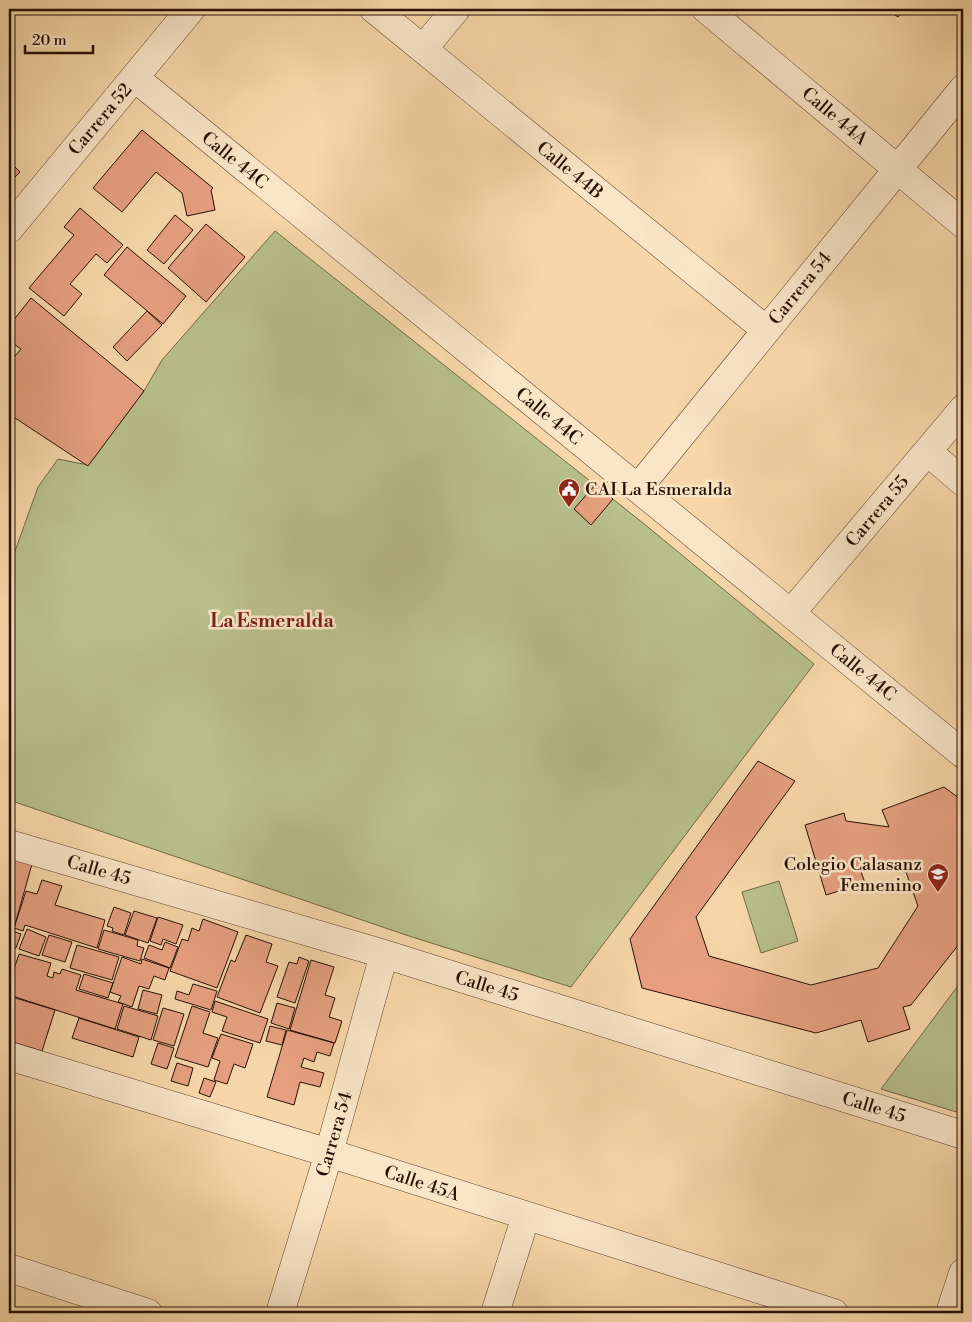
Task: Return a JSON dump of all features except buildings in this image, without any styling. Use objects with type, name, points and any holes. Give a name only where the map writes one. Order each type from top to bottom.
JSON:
[{"type":"street","name":"Carrera 52","points":[[9,229],[190,9]]},
{"type":"street","name":"Calle 44B","points":[[374,9],[766,330]]},
{"type":"street","points":[[423,49],[456,9]]},
{"type":"street","name":"Calle 44A","points":[[706,9],[963,224]]},
{"type":"street","name":"Calle 44C","points":[[135,78],[963,754]]},
{"type":"street","name":"Carrera 54","points":[[638,488],[963,89]]},
{"type":"street","name":"Carrera 55","points":[[791,613],[963,409]]},
{"type":"street","points":[[928,452],[963,482]]},
{"type":"street","name":"Calle 45","points":[[9,844],[384,954],[963,1135]]},
{"type":"street","name":"Carrera 54","points":[[280,1313],[329,1153],[384,954]]},
{"type":"street","name":"Calle 45A","points":[[9,1056],[329,1153],[834,1313]]},
{"type":"street","points":[[496,1313],[526,1216]]},
{"type":"street","points":[[9,1268],[148,1313]]},
{"type":"street","points":[[950,1313],[963,1273]]},
{"type":"green space","points":[[275,231],[643,523],[814,664],[571,987],[409,936],[9,800],[9,568],[38,487],[58,459],[88,465],[144,391],[162,360]]},
{"type":"green space","points":[[779,881],[798,941],[761,953],[742,892]]},
{"type":"green space","points":[[963,979],[963,1114],[881,1089]]},
{"type":"place","name":"CAI La Esmeralda","points":[[569,508]]},
{"type":"place","name":"Colegio Calasanz Femenino","points":[[938,893]]},
{"type":"district","name":"La Esmeralda","points":[[272,620]]}]
